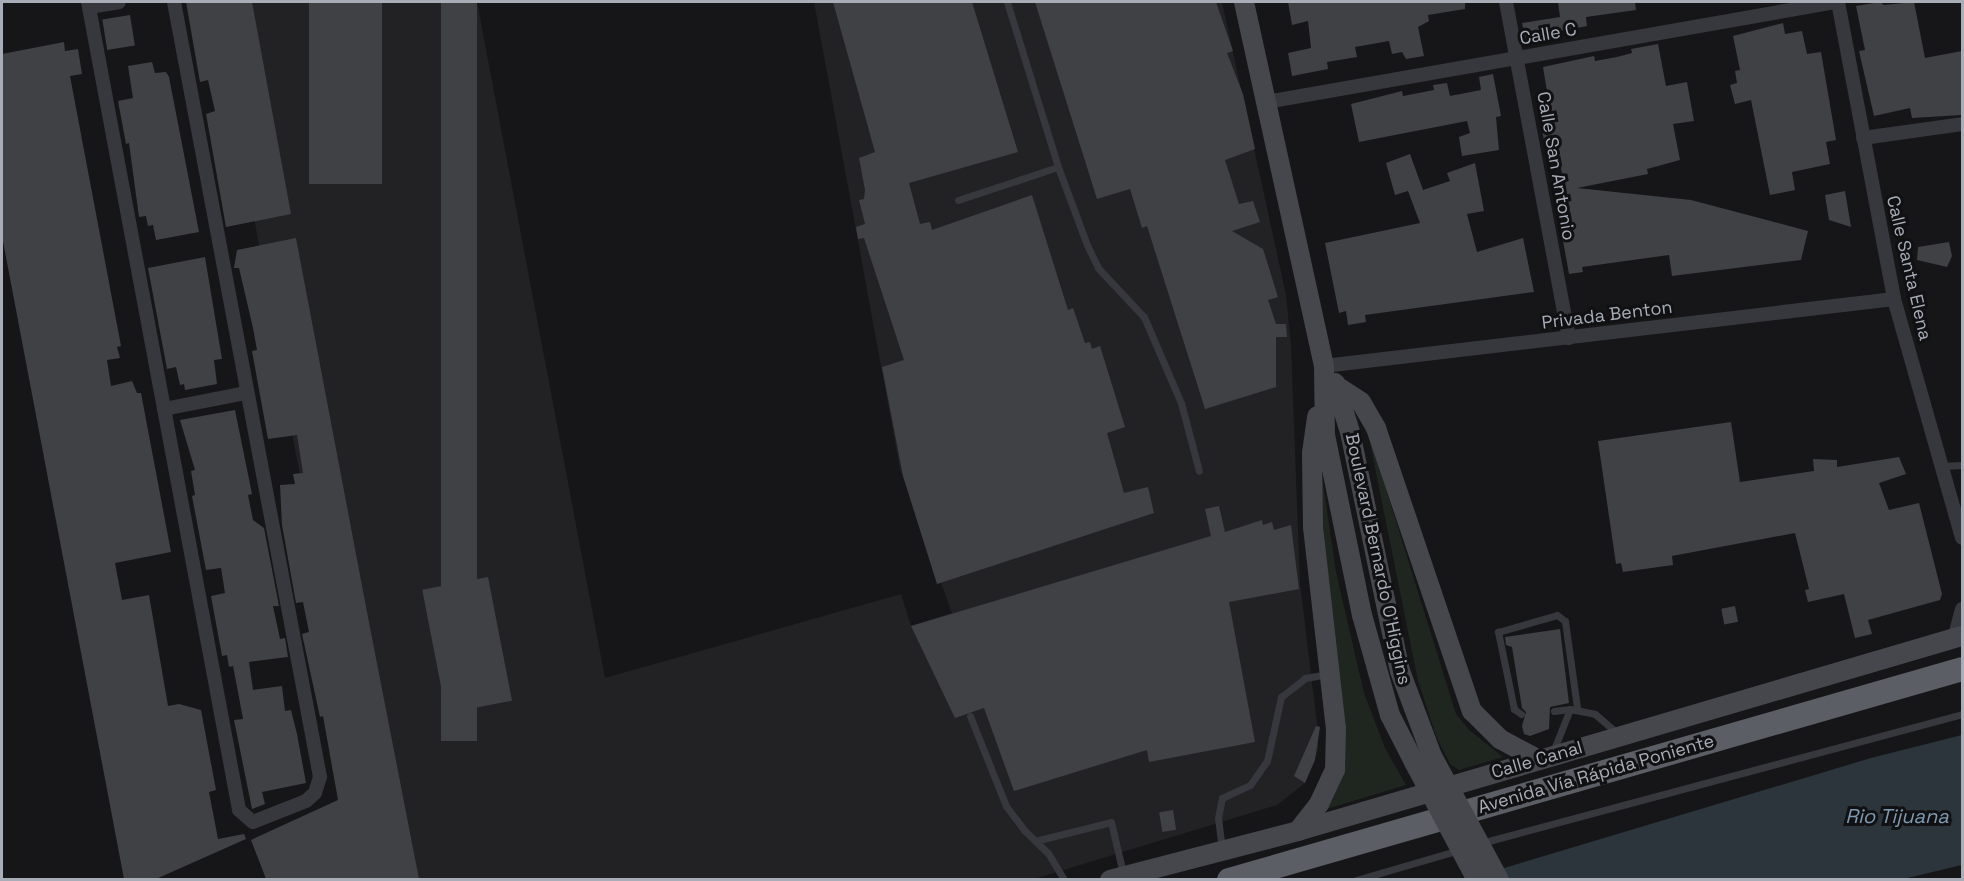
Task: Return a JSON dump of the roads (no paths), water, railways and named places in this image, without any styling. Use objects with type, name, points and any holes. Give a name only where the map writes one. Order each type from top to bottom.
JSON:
[{"type":"highway","name":"Avenida Vía Rápida Poniente","points":[[1229,879],[1962,669]]},
{"type":"main road","name":"Boulevard Bernardo O'Higgins","points":[[1244,2],[1324,366],[1400,671],[1424,759],[1477,879]]},
{"type":"main road","name":"Boulevard Bernardo O'Higgins","points":[[1330,390],[1325,435],[1378,679],[1390,715],[1424,759],[1499,879]]},
{"type":"main road","points":[[1298,831],[1320,804],[1335,770],[1336,729],[1311,476],[1313,432],[1330,390],[1361,402],[1376,428],[1472,711],[1500,738],[1545,758]]},
{"type":"main road","name":"Calle Canal","points":[[1117,878],[1298,831],[1958,637]]},
{"type":"street","points":[[119,2],[89,4],[239,810],[247,820],[264,820],[306,801],[315,793],[320,777],[174,2]]},
{"type":"street","name":"Calle San Antonio","points":[[1506,2],[1569,338]]},
{"type":"street","name":"Calle C","points":[[1267,102],[1837,2]]},
{"type":"street","name":"Calle Santa Elena","points":[[1837,2],[1894,299],[1962,537]]},
{"type":"street","points":[[1863,138],[1962,124]]},
{"type":"street","name":"Privada Benton","points":[[1324,366],[1894,299]]},
{"type":"street","points":[[164,409],[246,393]]},
{"type":"street","points":[[1958,637],[1962,609]]},
{"type":"lane","points":[[1007,2],[1058,167],[1098,268],[1144,317],[1165,361],[1181,403],[1199,471]]},
{"type":"lane","points":[[958,200],[1058,167]]},
{"type":"lane","points":[[1942,466],[1962,465]]},
{"type":"lane","points":[[1521,714],[1514,709],[1498,632],[1557,615],[1565,621],[1574,708],[1545,758]]},
{"type":"lane","points":[[1222,851],[1218,818],[1222,798],[1250,785],[1267,762],[1281,697],[1305,678],[1330,673]]},
{"type":"lane","points":[[1554,711],[1574,708],[1595,714],[1620,736]]},
{"type":"lane","points":[[1356,879],[1962,714]]},
{"type":"lane","points":[[970,716],[1006,806],[1064,879]]},
{"type":"lane","points":[[1035,841],[1111,822],[1117,878]]},
{"type":"water","name":"Rio Tijuana","points":[[1962,735],[1962,865],[1899,880],[1464,880],[1871,758]]}]
